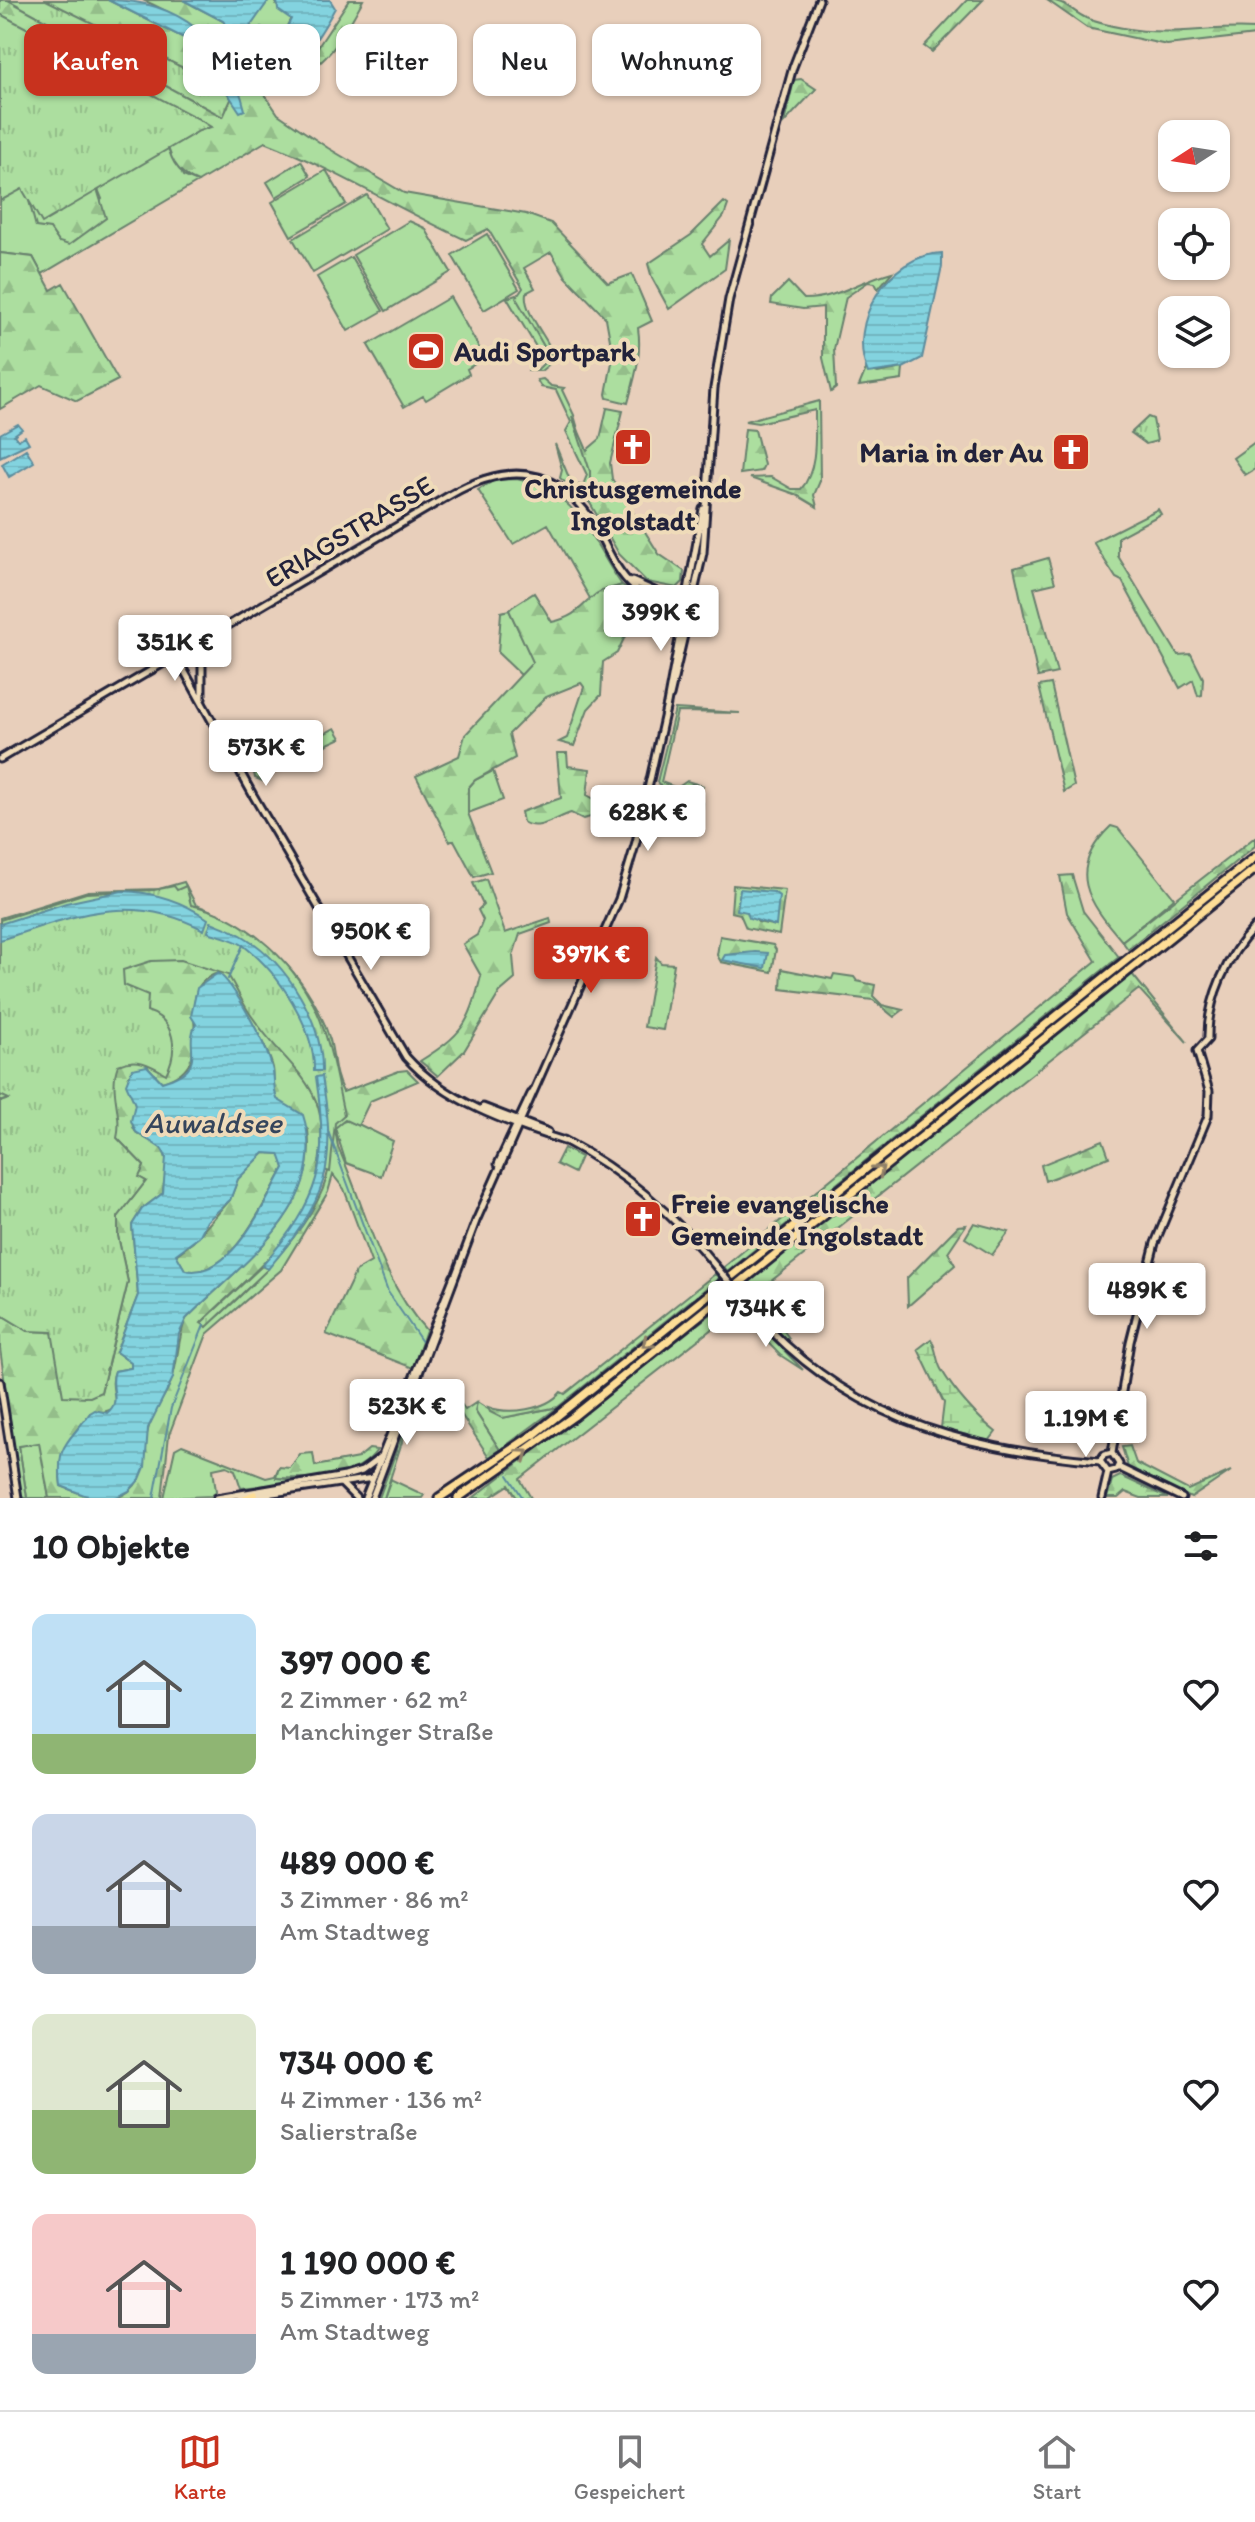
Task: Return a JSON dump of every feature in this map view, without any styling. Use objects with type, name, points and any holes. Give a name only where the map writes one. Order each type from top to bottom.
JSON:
[{"type":"highway","points":[[439,1498],[536,1433],[1255,857]]},
{"type":"highway","points":[[458,1498],[574,1416],[1255,869]]},
{"type":"main road","points":[[372,1498],[494,1177],[616,908],[636,842],[691,599],[723,328],[738,258],[777,120],[819,0]]},
{"type":"main road","name":"ERIAGSTRASSE","points":[[0,759],[473,482],[495,474],[524,474],[553,485],[581,507],[627,579]]},
{"type":"main road","points":[[627,579],[659,593],[691,599]]},
{"type":"main road","points":[[627,579],[651,596],[689,606]]},
{"type":"main road","points":[[202,701],[202,662],[210,645],[226,627]]},
{"type":"main road","points":[[176,656],[394,1041],[428,1080],[471,1104],[588,1153],[647,1195],[674,1218],[772,1334],[816,1373],[871,1406],[933,1432],[991,1447],[1100,1461]]},
{"type":"main road","points":[[1112,1453],[1135,1318],[1166,1212],[1208,1116],[1209,1091],[1197,1051],[1208,1039],[1208,1012],[1222,979],[1255,927]]},
{"type":"main road","points":[[365,1498],[457,1272]]},
{"type":"main road","points":[[0,1382],[18,1498]]},
{"type":"main road","points":[[1108,1472],[1102,1469],[1100,1461],[1104,1455],[1112,1453]]},
{"type":"main road","points":[[1112,1453],[1118,1458],[1118,1467]]},
{"type":"main road","points":[[220,1498],[362,1471],[382,1455]]},
{"type":"main road","points":[[1108,1472],[1118,1467]]},
{"type":"main road","points":[[1118,1467],[1182,1498]]},
{"type":"main road","points":[[362,1471],[373,1478],[376,1487]]},
{"type":"main road","points":[[1102,1498],[1108,1472]]},
{"type":"main road","points":[[240,1498],[381,1475]]},
{"type":"main road","points":[[340,1483],[356,1498]]},
{"type":"green space","points":[[0,0],[108,0],[156,24],[24,24],[24,96],[167,96],[167,30],[183,38],[183,96],[230,96],[235,103],[234,96],[266,96],[278,114],[404,193],[526,214],[551,223],[608,283],[632,274],[652,321],[638,328],[638,357],[628,403],[607,398],[613,357],[606,318],[566,277],[551,252],[524,268],[535,288],[526,293],[528,308],[553,353],[549,355],[516,298],[523,288],[488,229],[466,240],[265,142],[198,182],[184,174],[174,163],[165,134],[94,179],[106,218],[69,245],[59,242],[50,229],[36,227],[28,197],[12,172],[0,171]]},
{"type":"green space","points":[[8,0],[46,0],[95,24],[52,24]]},
{"type":"green space","points":[[143,0],[183,0],[225,24],[188,24]]},
{"type":"green space","points":[[269,0],[277,0],[276,5],[291,18],[288,24],[251,24]]},
{"type":"green space","points":[[349,0],[363,0],[350,24],[336,24],[336,44],[320,63],[320,44]]},
{"type":"green space","points":[[967,0],[983,0],[932,52],[924,46]]},
{"type":"green space","points":[[1047,0],[1063,4],[1090,20],[1123,28],[1158,32],[1255,29],[1255,35],[1167,45],[1087,28]]},
{"type":"green space","points":[[0,14],[24,27],[24,96],[155,96],[211,127],[199,131],[42,223],[22,189],[0,201]]},
{"type":"green space","points":[[167,60],[183,68],[183,95],[167,87]]},
{"type":"green space","points":[[801,79],[816,89],[784,123],[794,80]]},
{"type":"green space","points":[[184,96],[233,96],[223,117]]},
{"type":"green space","points":[[165,134],[183,176],[198,182],[42,274],[33,257],[0,253],[0,171],[12,172],[59,242],[102,199],[94,179]]},
{"type":"green space","points":[[301,161],[310,176],[276,197],[267,182]]},
{"type":"green space","points":[[326,170],[346,204],[291,236],[272,202]]},
{"type":"green space","points":[[367,195],[387,229],[313,273],[293,239]]},
{"type":"green space","points":[[724,202],[728,205],[724,216],[702,244],[710,256],[729,240],[725,269],[669,309],[648,264],[691,235]]},
{"type":"green space","points":[[409,221],[425,228],[451,272],[386,311],[353,255]]},
{"type":"green space","points":[[487,234],[519,289],[484,310],[452,255]]},
{"type":"green space","points":[[0,253],[33,257],[51,290],[63,283],[118,380],[77,401],[41,385],[0,409]]},
{"type":"green space","points":[[351,257],[383,311],[348,331],[317,277]]},
{"type":"green space","points":[[892,272],[878,289],[875,283],[868,282],[846,297],[834,349],[836,388],[831,392],[823,358],[823,307],[803,309],[771,304],[772,298],[788,282],[804,299],[816,298]]},
{"type":"green space","points":[[516,295],[549,355],[553,353],[554,360],[541,371],[527,371],[537,370],[545,362],[507,298]]},
{"type":"green space","name":"Audi Sportpark","points":[[450,297],[485,358],[467,369],[469,374],[426,400],[423,396],[404,407],[368,345]]},
{"type":"green space","points":[[903,368],[902,380],[859,386],[866,369],[878,373]]},
{"type":"green space","points":[[543,379],[551,386],[564,388],[562,390],[574,415],[590,471],[590,503],[560,478],[562,470],[555,444],[572,485],[583,485],[587,475],[566,431],[571,422],[556,390],[541,387],[537,380]]},
{"type":"green space","points":[[819,401],[820,481],[814,495],[817,507],[795,494],[750,478],[771,477],[792,489],[801,489],[813,462],[815,410],[758,423],[745,421]]},
{"type":"green space","points":[[607,408],[623,411],[610,463],[612,479],[659,554],[684,571],[683,582],[677,588],[647,582],[619,554],[590,503],[590,471],[572,416],[587,450],[600,439]]},
{"type":"green space","points":[[1148,417],[1153,419],[1157,441],[1146,444],[1131,433]]},
{"type":"green space","points":[[745,429],[755,430],[764,465],[761,471],[740,474]]},
{"type":"green space","points":[[1255,442],[1255,469],[1245,475],[1233,458]]},
{"type":"green space","points":[[517,479],[539,486],[570,506],[622,585],[599,593],[592,602],[548,524],[513,544],[478,490],[495,480]]},
{"type":"green space","points":[[1158,509],[1161,514],[1118,537],[1118,556],[1178,655],[1191,654],[1203,678],[1202,695],[1198,696],[1193,680],[1180,688],[1122,581],[1116,578],[1093,542]]},
{"type":"green space","points":[[1048,558],[1055,583],[1034,588],[1057,673],[1038,677],[1014,568]]},
{"type":"green space","points":[[622,585],[648,603],[642,621],[630,626],[617,653],[603,662],[601,695],[588,709],[574,746],[559,742],[567,738],[584,687],[581,683],[546,697],[509,734],[515,758],[475,780],[468,788],[468,813],[491,872],[474,877],[454,840],[450,842],[416,776],[459,756],[465,735],[533,662],[509,610],[512,607],[534,593],[552,622],[573,614],[599,592]]},
{"type":"green space","points":[[509,610],[534,662],[521,675],[498,653],[501,612]]},
{"type":"green space","points":[[1051,684],[1074,786],[1064,792],[1039,686]]},
{"type":"green space","points":[[675,709],[740,713],[677,712],[661,782],[677,788],[687,781],[704,786],[692,784],[680,792],[662,788],[657,782]]},
{"type":"green space","points":[[335,728],[341,738],[279,766],[263,781],[255,778],[252,762],[263,752],[305,742]]},
{"type":"green space","points":[[557,753],[567,753],[568,766],[590,769],[587,795],[596,800],[591,817],[583,819],[571,813],[541,825],[529,825],[523,822],[521,812],[561,798]]},
{"type":"green space","points":[[493,771],[503,800],[468,813],[468,788],[475,780]]},
{"type":"green space","points":[[692,801],[703,803],[699,829],[655,822],[656,817],[684,821]]},
{"type":"green space","points":[[1111,826],[1118,828],[1174,898],[1122,941],[1099,913],[1086,885],[1085,871],[1089,857]]},
{"type":"green space","points":[[1255,837],[1255,846],[1128,949],[1122,941]]},
{"type":"green space","points":[[1072,875],[1083,911],[1119,957],[727,1272],[724,1267],[1096,961],[1067,913],[1060,876]]},
{"type":"green space","points":[[486,879],[505,933],[550,918],[551,923],[520,934],[513,956],[515,979],[500,992],[464,1051],[438,1076],[420,1061],[455,1035],[472,1006],[481,976],[463,944],[477,935],[483,920],[478,910],[483,905],[473,883]]},
{"type":"green space","points":[[184,882],[196,905],[240,926],[279,956],[310,995],[321,1017],[343,1092],[399,1071],[407,1070],[418,1081],[370,1101],[358,1126],[345,1120],[335,1128],[338,1147],[385,1266],[410,1310],[426,1330],[413,1368],[326,1334],[356,1271],[371,1262],[344,1189],[333,1175],[328,1192],[281,1270],[207,1334],[169,1435],[162,1498],[115,1498],[134,1487],[139,1479],[150,1423],[172,1379],[186,1319],[250,1258],[288,1213],[301,1188],[308,1160],[308,1130],[277,1099],[273,1068],[265,1047],[240,1002],[218,973],[203,982],[196,995],[194,1044],[191,1059],[181,1073],[162,1082],[147,1066],[129,1075],[128,1084],[135,1106],[133,1128],[163,1151],[166,1169],[163,1193],[142,1209],[132,1225],[138,1295],[116,1352],[131,1363],[131,1368],[115,1371],[114,1405],[103,1412],[90,1413],[62,1453],[61,1486],[92,1498],[49,1498],[39,1443],[19,1446],[27,1498],[21,1498],[0,1349],[0,1314],[28,1331],[52,1332],[101,1392],[128,1282],[118,1236],[118,1217],[146,1181],[138,1177],[144,1166],[117,1138],[54,1089],[0,1102],[0,918],[88,891],[159,889]],"holes":[[[321,1110],[329,1160],[326,1181],[316,1204],[262,1274],[206,1327],[202,1322],[280,1246],[305,1210],[320,1172]]]},
{"type":"green space","points":[[733,885],[785,890],[779,935],[746,928],[740,914],[731,912]],"holes":[[[765,892],[774,892],[776,926],[758,922],[748,912]]]},
{"type":"green space","points":[[174,886],[177,890],[186,886],[191,905],[232,920],[251,932],[285,963],[299,981],[320,1019],[344,1115],[335,1123],[330,1172],[318,1168],[322,1140],[315,1099],[306,1083],[249,1013],[228,975],[181,960],[151,961],[123,970],[124,985],[148,995],[147,1011],[164,1021],[169,1028],[172,1055],[166,1074],[143,1063],[131,1062],[118,1065],[115,1074],[117,1138],[144,1166],[139,1177],[146,1181],[118,1217],[118,1236],[128,1282],[101,1392],[90,1397],[63,1396],[52,1332],[28,1331],[0,1314],[0,1102],[9,1099],[0,1095],[0,920],[86,893],[154,890]]},
{"type":"green space","points":[[720,936],[773,945],[776,950],[772,972],[721,962],[717,955]]},
{"type":"green space","points":[[656,957],[661,963],[674,964],[663,1030],[644,1027]]},
{"type":"green space","points":[[782,969],[832,979],[834,974],[854,977],[857,981],[875,985],[873,996],[882,1005],[903,1010],[894,1017],[873,1000],[781,989]]},
{"type":"green space","points":[[1132,974],[1187,1042],[1139,989],[756,1293],[789,1338],[786,1340],[740,1288]]},
{"type":"green space","points":[[350,1120],[393,1141],[381,1176],[346,1163],[335,1128],[337,1123]]},
{"type":"green space","points":[[1103,1140],[1109,1157],[1045,1181],[1041,1165]]},
{"type":"green space","points":[[564,1148],[581,1157],[574,1173],[556,1164]]},
{"type":"green space","points":[[264,1153],[280,1154],[284,1168],[245,1235],[217,1263],[202,1270],[185,1270],[176,1255],[193,1242],[230,1200],[238,1179]]},
{"type":"green space","points":[[974,1223],[1009,1232],[992,1255],[965,1238]]},
{"type":"green space","points":[[966,1225],[948,1252],[955,1265],[908,1306],[907,1278],[958,1226]]},
{"type":"green space","points":[[262,1266],[268,1269],[207,1327],[201,1323]]},
{"type":"green space","points":[[715,1274],[719,1278],[558,1407],[502,1418],[490,1412],[488,1407],[516,1411],[537,1407],[561,1392],[565,1394]]},
{"type":"green space","points":[[733,1297],[741,1306],[520,1479],[531,1498],[517,1498],[509,1485],[489,1498],[473,1498]]},
{"type":"green space","points":[[741,1306],[803,1370],[780,1355],[736,1310]]},
{"type":"green space","points":[[931,1339],[939,1366],[947,1378],[967,1404],[996,1432],[989,1441],[941,1428],[944,1403],[918,1349]]},
{"type":"green space","points":[[419,1389],[384,1498],[379,1498]]},
{"type":"green space","points":[[477,1402],[502,1418],[558,1407],[500,1450],[475,1411]]},
{"type":"green space","points":[[477,1402],[475,1411],[500,1450],[489,1457],[457,1408],[462,1405],[465,1410]]},
{"type":"green space","points":[[40,1442],[49,1498],[27,1498],[19,1446]]},
{"type":"green space","points":[[182,1445],[266,1478],[275,1476],[279,1467],[277,1478],[307,1481],[241,1488],[235,1470],[227,1466],[213,1469],[216,1491],[212,1496],[164,1498],[175,1449]]},
{"type":"green space","points":[[1130,1446],[1136,1463],[1188,1490],[1231,1471],[1191,1498],[1128,1467],[1122,1447]]},
{"type":"green space","points":[[369,1449],[377,1450],[357,1468],[344,1473],[316,1478],[276,1478],[279,1467],[290,1468],[300,1454],[313,1453],[315,1466],[358,1458]]},
{"type":"green space","points":[[1120,1476],[1168,1498],[1141,1498],[1125,1492],[1118,1498],[1107,1498],[1112,1480]]},
{"type":"green space","points":[[391,1479],[424,1495],[422,1498],[384,1498]]},
{"type":"water","points":[[108,0],[157,7],[190,24],[183,24],[183,38],[167,30],[167,24],[156,24]]},
{"type":"water","points":[[183,0],[269,0],[252,24],[226,24]]},
{"type":"water","points":[[277,0],[330,0],[335,8],[320,33],[320,24],[288,24],[291,19],[278,10]]},
{"type":"water","points":[[229,96],[241,96],[245,110],[240,112]]},
{"type":"water","points":[[942,253],[942,266],[922,358],[903,368],[868,373],[863,354],[863,333],[876,295],[905,266],[922,257]]},
{"type":"water","points":[[18,424],[22,429],[14,435],[18,440],[25,436],[29,443],[0,457],[0,434]]},
{"type":"water","points":[[26,449],[34,462],[9,477],[2,464]]},
{"type":"water","points":[[740,889],[774,892],[779,896],[776,926],[749,918],[747,912],[737,910]]},
{"type":"water","points":[[122,891],[156,895],[188,907],[208,919],[204,930],[177,918],[151,912],[102,911],[0,940],[0,924],[66,903]]},
{"type":"water","points":[[211,922],[238,933],[261,949],[289,979],[316,1034],[322,1071],[314,1071],[308,1037],[281,985],[244,946],[208,932]]},
{"type":"water","points":[[768,953],[765,968],[722,960],[725,955]]},
{"type":"water","name":"Auwaldsee","points":[[218,973],[249,1016],[269,1058],[277,1099],[303,1115],[309,1147],[305,1177],[293,1205],[276,1230],[186,1319],[179,1334],[173,1378],[148,1428],[145,1467],[140,1479],[129,1491],[115,1498],[92,1498],[61,1486],[60,1461],[65,1445],[90,1413],[95,1410],[107,1413],[112,1408],[115,1371],[131,1368],[131,1363],[116,1352],[138,1295],[132,1225],[142,1209],[163,1193],[166,1157],[162,1149],[136,1132],[131,1121],[135,1104],[126,1084],[132,1069],[147,1066],[162,1082],[177,1076],[191,1064],[196,1024],[191,1016],[197,988]],"holes":[[[264,1153],[279,1154],[284,1168],[245,1235],[217,1263],[202,1270],[185,1270],[176,1254],[199,1237],[207,1221],[230,1200],[238,1179]]]},
{"type":"water","points":[[322,1076],[328,1135],[323,1181],[304,1222],[268,1269],[262,1266],[297,1220],[316,1179],[321,1134],[316,1077]]},
{"type":"waterway","points":[[228,979],[243,945]]},
{"type":"waterway","points":[[328,1131],[388,1292],[422,1342]]},
{"type":"waterway","points":[[154,1498],[171,1408],[204,1325]]},
{"type":"waterway","points":[[508,1475],[523,1498]]},
{"type":"place","name":"Audi Sportpark","points":[[426,351]]},
{"type":"place","name":"Christusgemeinde Ingolstadt","points":[[633,447]]},
{"type":"place","name":"Maria in der Au","points":[[1071,452]]},
{"type":"place","name":"Freie evangelische Gemeinde Ingolstadt","points":[[643,1219]]}]
